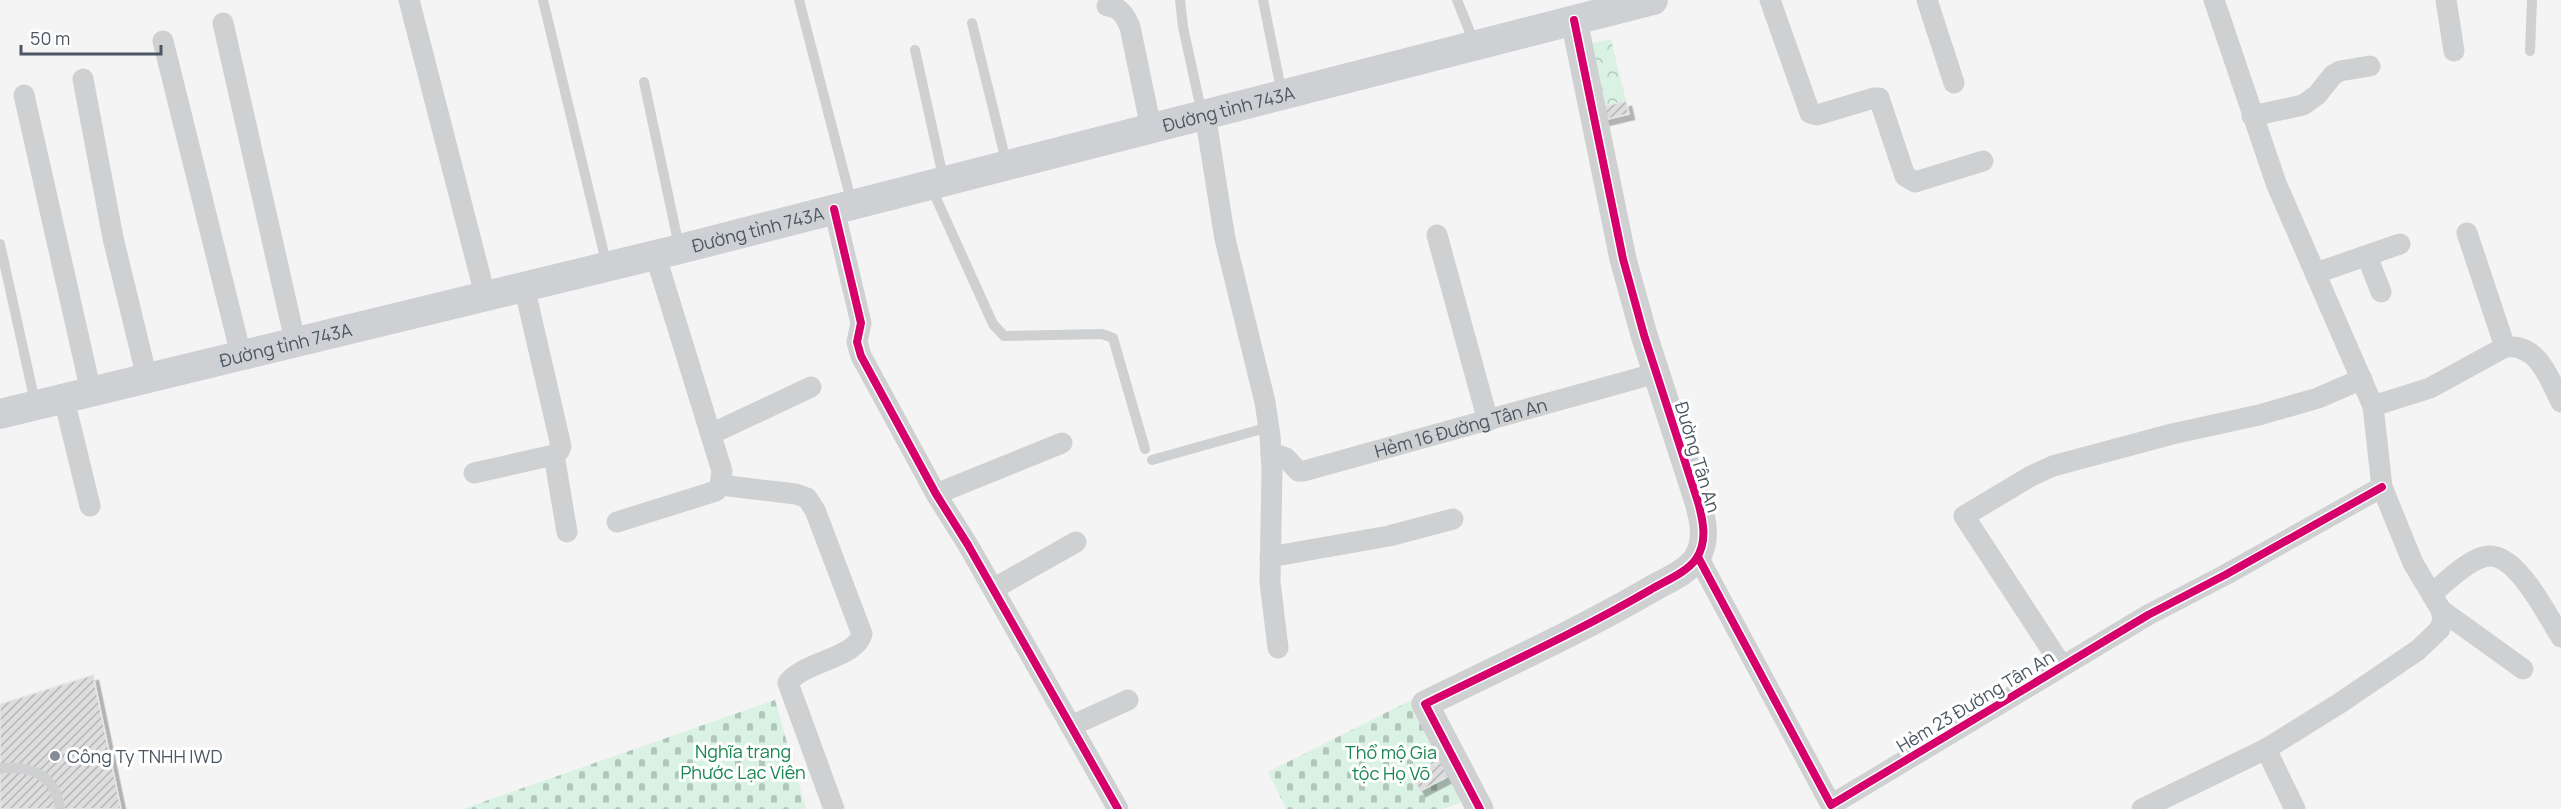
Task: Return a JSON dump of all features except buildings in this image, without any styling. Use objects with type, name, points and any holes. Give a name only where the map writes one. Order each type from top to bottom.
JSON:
[{"type":"main road","name":"Đường tỉnh 743A","points":[[0,414],[843,207],[1574,20],[1633,2]]},
{"type":"street","points":[[409,0],[485,295]]},
{"type":"street","points":[[1770,0],[1810,113],[1817,115],[1879,98],[1905,176],[1910,181],[1915,182],[1983,161]]},
{"type":"street","points":[[1927,0],[1954,82]]},
{"type":"street","points":[[2142,809],[2178,802],[2340,703],[2418,650],[2440,629],[2443,619],[2414,563],[2382,487],[2373,406],[2276,183],[2214,0]]},
{"type":"street","points":[[2446,0],[2454,51]]},
{"type":"street","points":[[1107,6],[1116,7],[1125,15],[1130,27],[1151,128]]},
{"type":"street","name":"Đường Tân An","points":[[1574,20],[1616,229],[1632,296],[1703,520],[1703,539],[1698,557]]},
{"type":"street","points":[[223,22],[295,341]]},
{"type":"street","points":[[163,41],[241,355]]},
{"type":"street","points":[[2252,116],[2303,105],[2318,95],[2333,75],[2340,70],[2370,66]]},
{"type":"street","points":[[83,79],[113,238],[147,378]]},
{"type":"street","points":[[24,95],[63,399],[90,506]]},
{"type":"street","points":[[1204,115],[1225,239],[1269,428],[1271,453],[1270,582],[1278,648]]},
{"type":"street","points":[[843,207],[861,323],[857,342],[861,356],[936,494],[993,589],[1118,809]]},
{"type":"street","points":[[2467,233],[2505,347]]},
{"type":"street","points":[[1437,236],[1488,421]]},
{"type":"street","points":[[2316,273],[2400,244]]},
{"type":"street","points":[[617,522],[716,491],[720,485],[722,471],[711,434],[668,251]]},
{"type":"street","points":[[2367,256],[2381,292]]},
{"type":"street","points":[[474,473],[554,456],[561,446],[524,286]]},
{"type":"street","points":[[2373,406],[2430,388],[2505,347],[2516,346],[2531,353],[2543,365],[2561,402]]},
{"type":"street","name":"Hẻm 16 Đường Tân An","points":[[1271,453],[1286,458],[1298,471],[1304,471],[1657,373]]},
{"type":"street","points":[[2062,666],[1964,516],[2031,476],[2053,466],[2172,434],[2259,415],[2318,398],[2362,380]]},
{"type":"street","points":[[711,434],[811,387]]},
{"type":"street","points":[[936,494],[1062,443]]},
{"type":"street","points":[[554,456],[567,532]]},
{"type":"street","points":[[720,485],[796,494],[807,498],[815,510],[862,634],[860,641],[849,650],[802,670],[788,683],[834,809]]},
{"type":"street","name":"Hẻm 23 Đường Tân An","points":[[1698,557],[1830,805],[2148,615],[2225,575],[2382,487]]},
{"type":"street","points":[[1270,557],[1389,536],[1453,519]]},
{"type":"street","points":[[993,589],[1076,542]]},
{"type":"street","points":[[2436,602],[2458,571],[2487,556],[2501,556],[2518,571],[2561,637]]},
{"type":"street","points":[[1480,809],[1425,704],[1635,599],[1686,568],[1698,557]]},
{"type":"street","points":[[2436,602],[2523,669]]},
{"type":"street","points":[[1071,726],[1128,700]]},
{"type":"street","points":[[2266,749],[2295,809]]},
{"type":"lane","points":[[543,0],[607,266]]},
{"type":"lane","points":[[799,0],[843,207]]},
{"type":"lane","points":[[1180,0],[1183,27],[1204,115]]},
{"type":"lane","points":[[1263,0],[1282,95]]},
{"type":"lane","points":[[1457,0],[1476,45]]},
{"type":"lane","points":[[2530,51],[2532,0]]},
{"type":"lane","points":[[972,23],[1007,165]]},
{"type":"lane","points":[[915,50],[937,183],[993,324],[1004,336],[1102,334],[1113,338],[1145,449]]},
{"type":"lane","points":[[644,82],[668,251]]},
{"type":"lane","points":[[0,244],[63,399]]},
{"type":"lane","points":[[1152,460],[1269,428]]},
{"type":"lane","points":[[0,768],[24,768],[45,776],[58,797],[60,809]]},
{"type":"green space","points":[[1611,39],[1629,114],[1603,120],[1586,45]]},
{"type":"green space","name":"Thổ mộ Gia tộc Họ Võ","points":[[1413,699],[1462,802],[1443,809],[1286,809],[1268,772]]},
{"type":"green space","name":"Nghĩa trang Phước Lạc Viên","points":[[775,700],[806,809],[463,809]]},
{"type":"cycle path","points":[[1480,809],[1425,704],[1567,635],[1675,576],[1696,559],[1703,538],[1703,523],[1698,502],[1644,335],[1623,259],[1574,20]]},
{"type":"cycle path","points":[[834,209],[861,323],[857,342],[861,356],[936,494],[968,545],[1118,809]]},
{"type":"cycle path","points":[[1698,557],[1831,805],[2148,615],[2225,575],[2382,487]]},
{"type":"place","name":"Công Ty TNHH IWD","points":[[55,756]]}]
